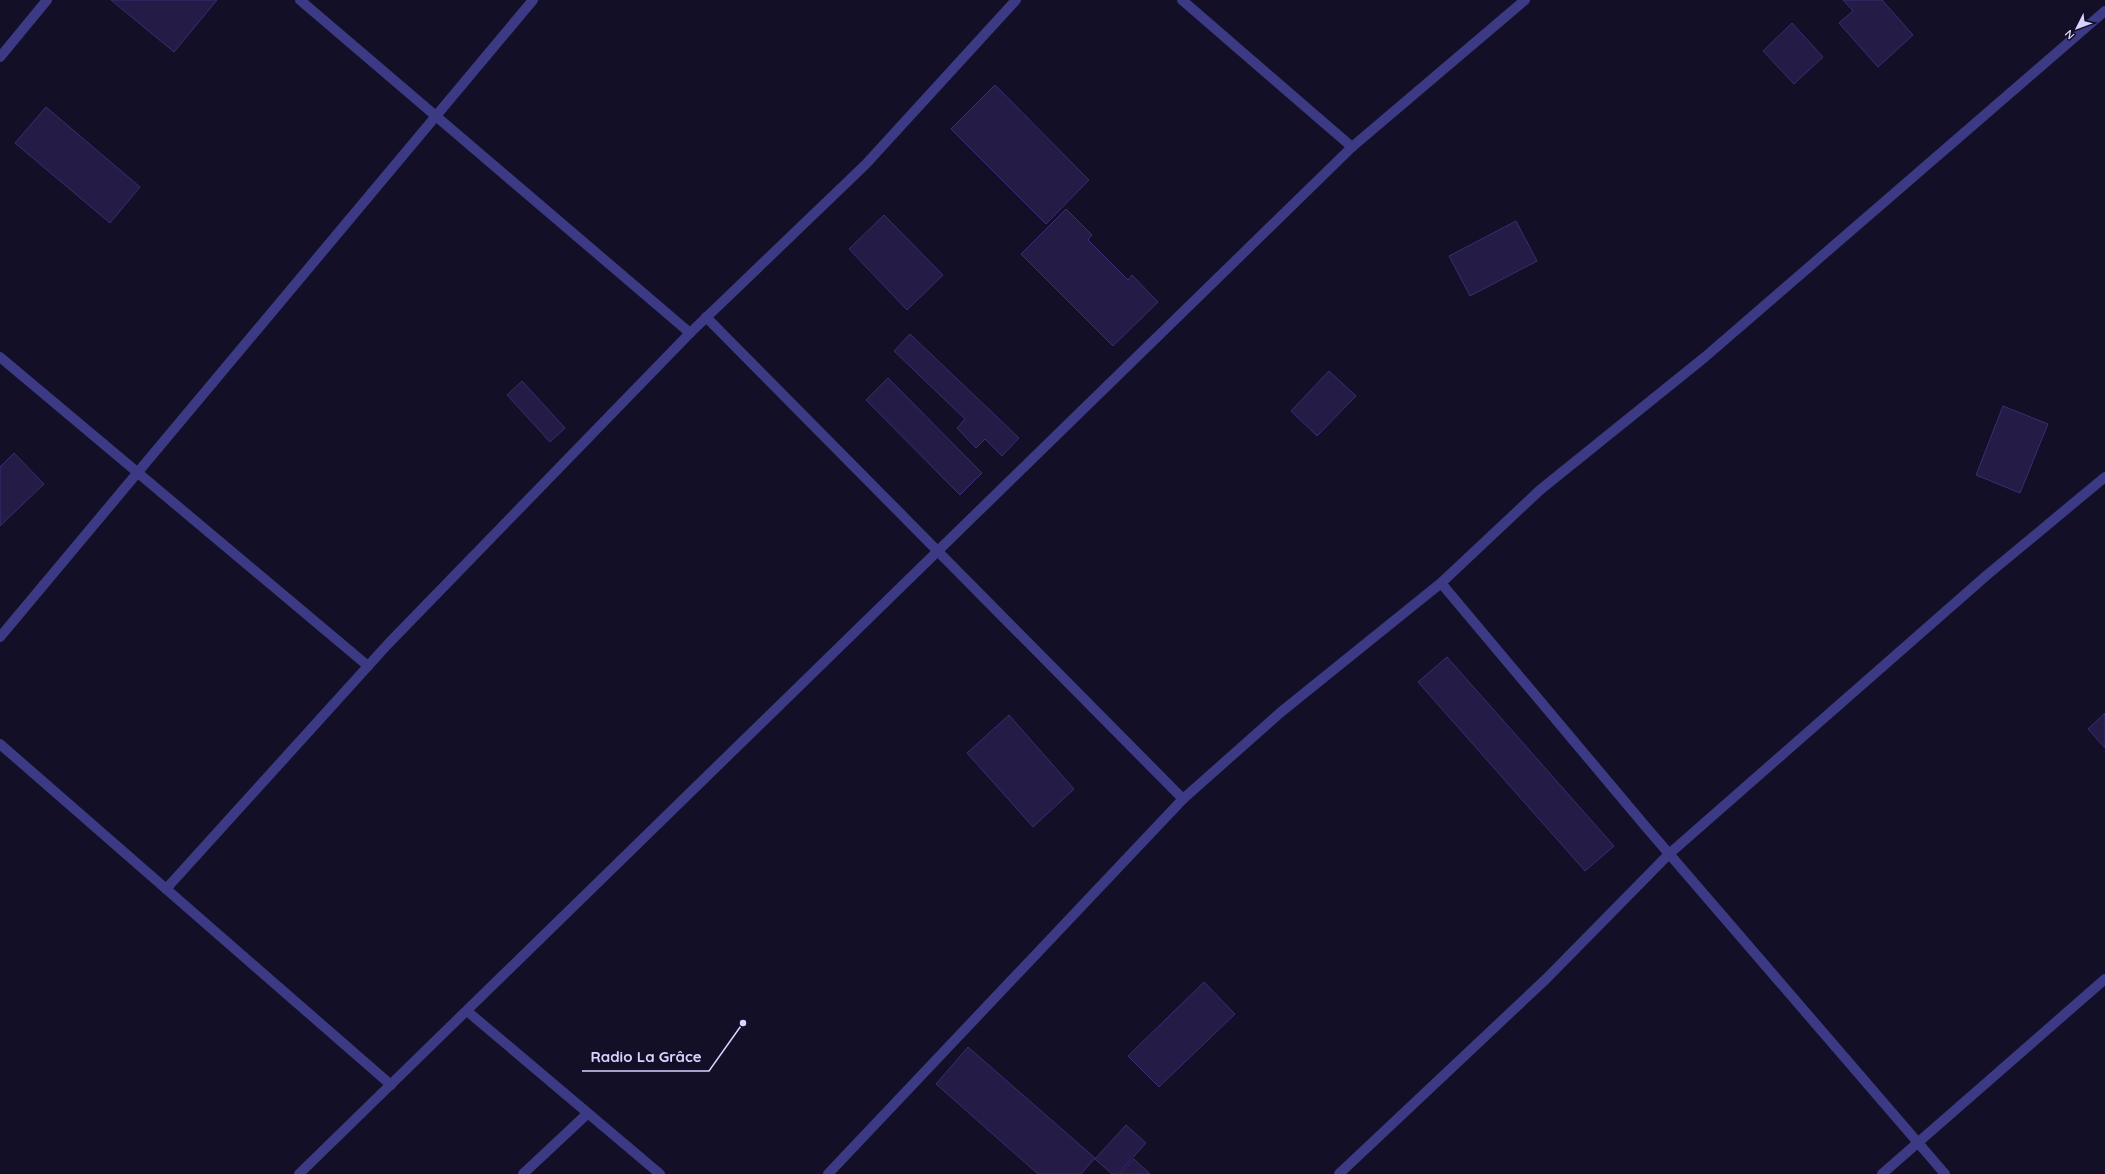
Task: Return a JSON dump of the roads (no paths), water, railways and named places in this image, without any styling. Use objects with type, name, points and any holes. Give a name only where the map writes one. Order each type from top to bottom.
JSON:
[{"type":"street","points":[[0,57],[46,0]]},
{"type":"street","points":[[300,0],[690,333]]},
{"type":"street","points":[[0,637],[533,0]]},
{"type":"street","points":[[166,889],[368,666],[690,333],[866,164],[1016,0]]},
{"type":"street","points":[[1182,0],[1352,147]]},
{"type":"street","points":[[299,1174],[468,1011],[938,552],[1046,444],[1352,147],[1525,0]]},
{"type":"street","points":[[828,1174],[1183,799],[1281,712],[1440,583],[1540,490],[1704,357],[2105,11]]},
{"type":"street","points":[[706,317],[1183,799]]},
{"type":"street","points":[[0,357],[368,666]]},
{"type":"street","points":[[1339,1174],[1546,979],[1669,854],[1987,575],[2105,477]]},
{"type":"street","points":[[1440,583],[1669,854],[1945,1174]]},
{"type":"street","points":[[0,744],[390,1085]]},
{"type":"street","points":[[1882,1174],[2105,979]]},
{"type":"street","points":[[468,1011],[587,1114],[660,1174]]},
{"type":"street","points":[[523,1174],[587,1114]]},
{"type":"place","name":"Radio La Grâce","points":[[743,1023]]}]
